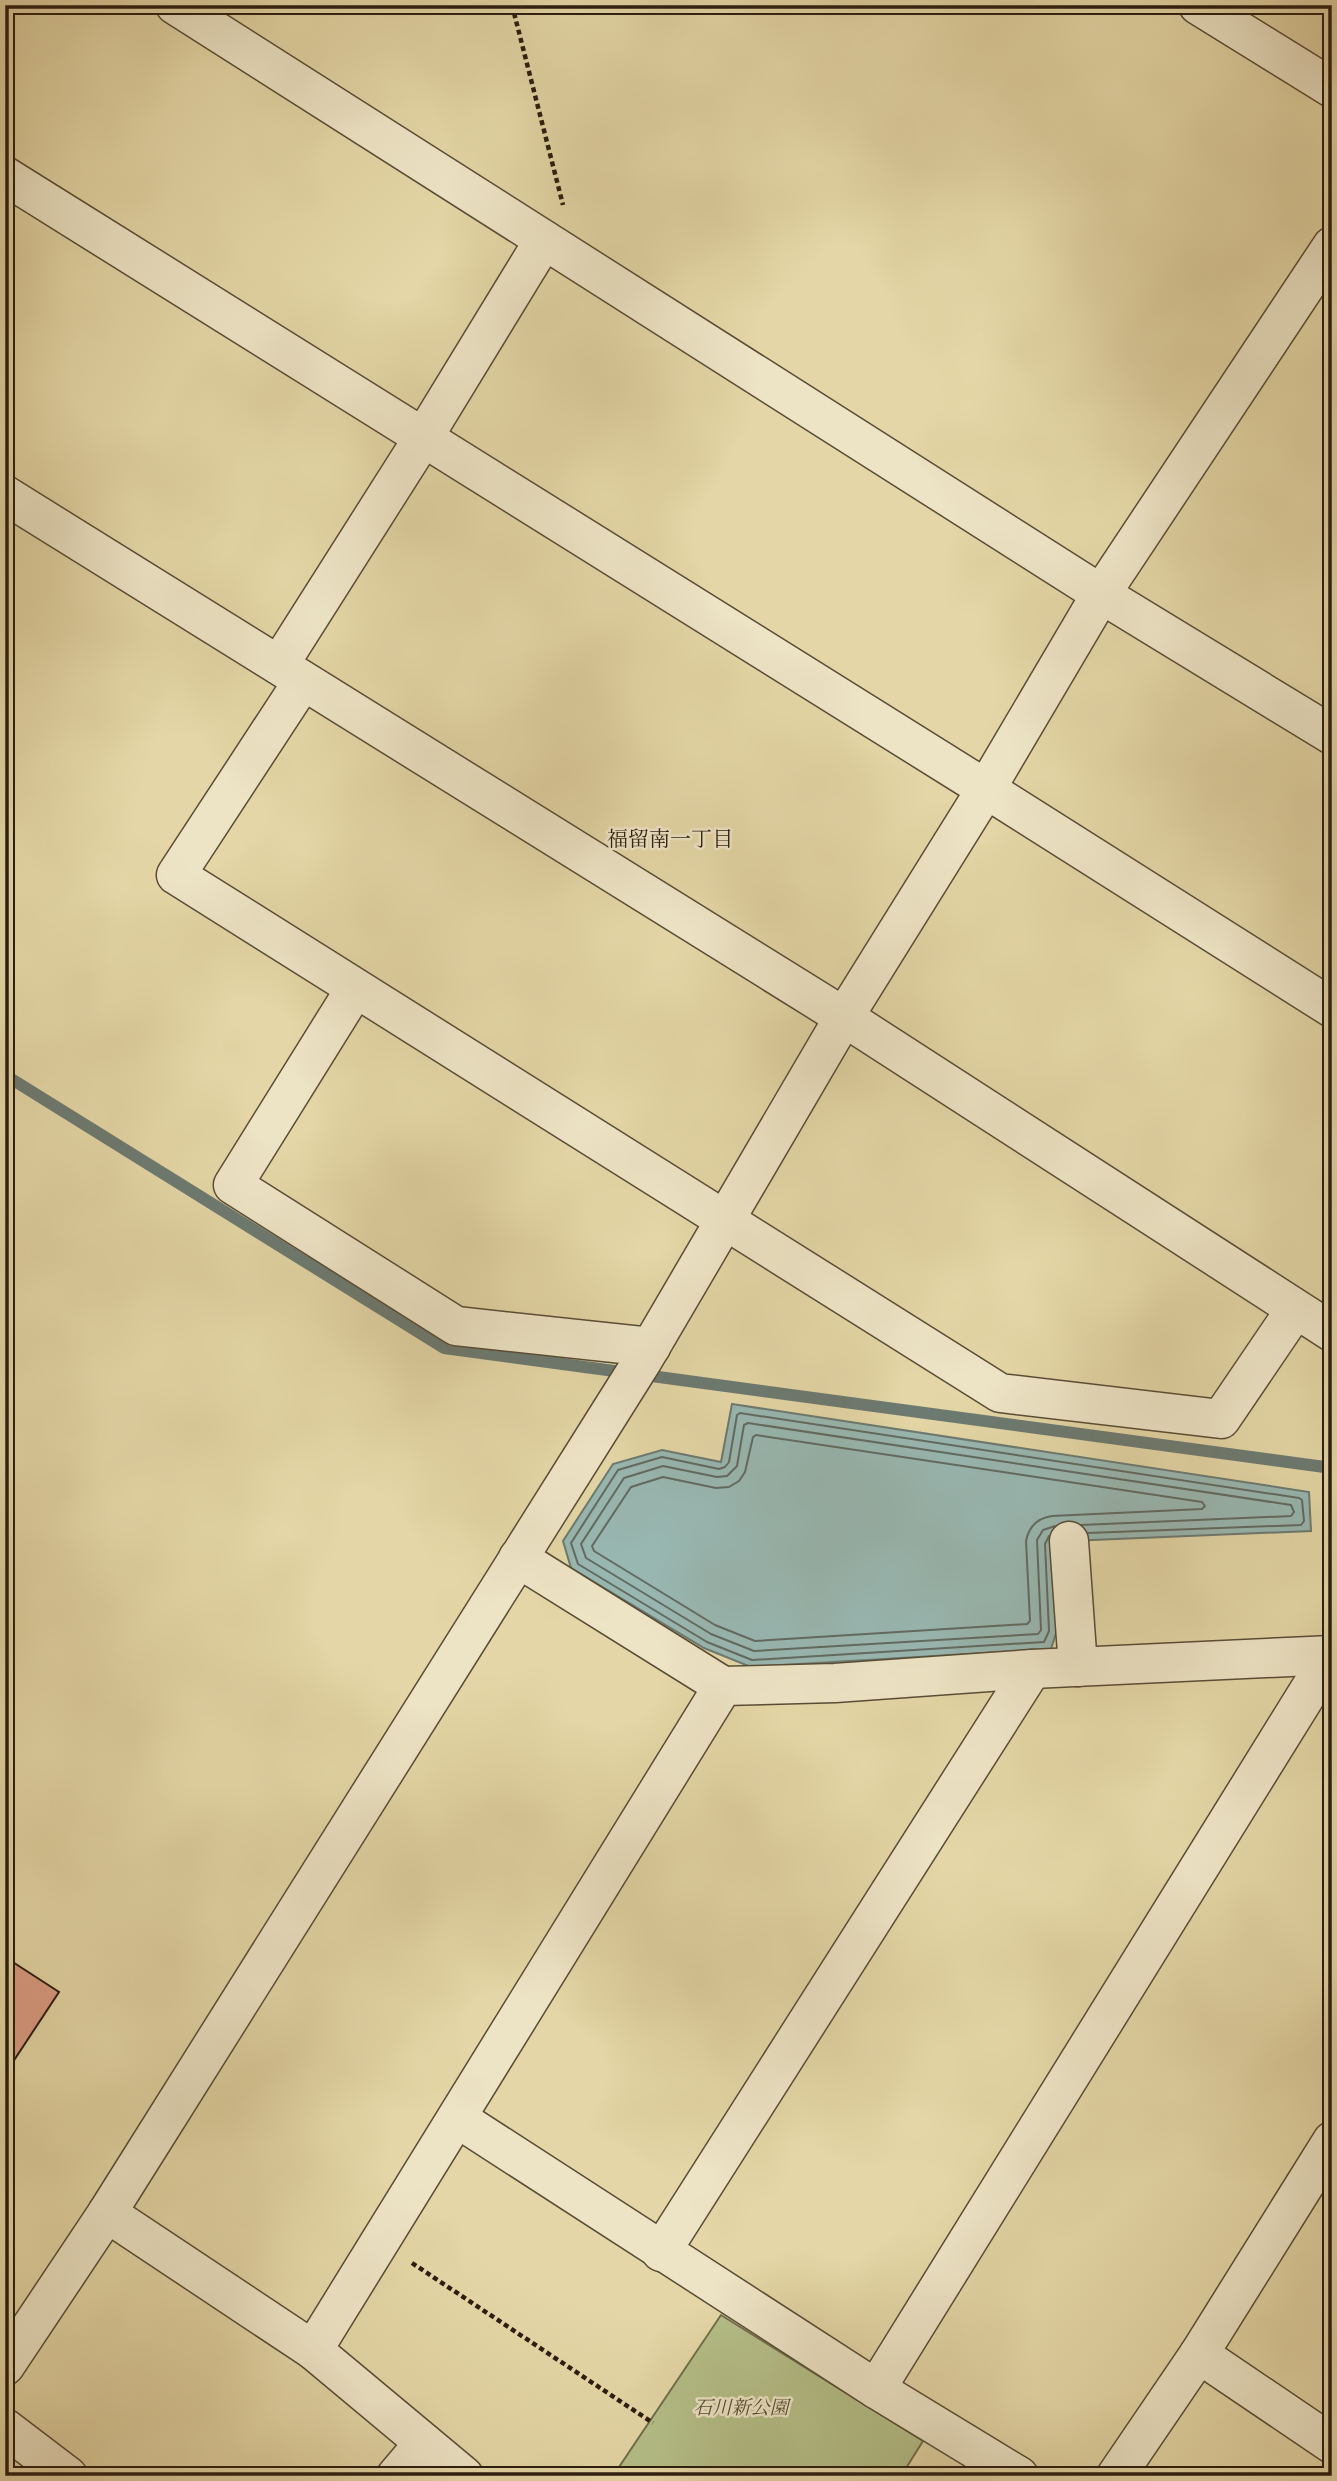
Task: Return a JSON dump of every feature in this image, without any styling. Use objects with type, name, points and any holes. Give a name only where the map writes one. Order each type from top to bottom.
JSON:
[{"type":"street","points":[[175,5],[1101,594],[1332,735]]},
{"type":"street","points":[[1198,5],[1332,88]]},
{"type":"street","points":[[5,176],[1332,1008]]},
{"type":"street","points":[[544,240],[423,438],[176,876],[1000,1394],[1221,1419],[1295,1310]]},
{"type":"street","points":[[5,2366],[107,2213],[640,1364],[844,1017],[986,789],[1101,594],[1332,246]]},
{"type":"street","points":[[5,495],[844,1017],[1332,1332]]},
{"type":"street","points":[[355,989],[233,1185],[456,1326],[640,1364]]},
{"type":"street","points":[[1069,1541],[1078,1667]]},
{"type":"street","points":[[518,1558],[723,1686],[835,1683],[1032,1669],[1331,1655]]},
{"type":"street","points":[[876,2389],[1331,1655]]},
{"type":"street","points":[[661,2252],[1032,1669]]},
{"type":"street","points":[[313,2350],[723,1686]]},
{"type":"street","points":[[457,2118],[876,2389],[1019,2476]]},
{"type":"street","points":[[1116,2476],[1199,2354],[1332,2141]]},
{"type":"street","points":[[107,2213],[313,2350],[464,2476]]},
{"type":"street","points":[[1199,2354],[1332,2444]]},
{"type":"street","points":[[5,2428],[68,2476]]},
{"type":"street","points":[[396,2476],[424,2443]]},
{"type":"path","points":[[512,5],[561,203],[571,210]]},
{"type":"path","points":[[380,2242],[653,2423]]},
{"type":"green space","name":"石川新公園","points":[[721,2315],[923,2441],[901,2476],[613,2476]]},
{"type":"water","points":[[732,1404],[1309,1492],[1311,1531],[1069,1541],[1056,1633],[1051,1649],[751,1667],[704,1648],[571,1568],[563,1541],[613,1464],[662,1450],[721,1462]]},
{"type":"building","points":[[5,1957],[59,1992],[5,2074]]},
{"type":"waterway","points":[[5,1075],[444,1348],[1332,1468]]},
{"type":"district","name":"福留南一丁目","points":[[670,839]]}]
